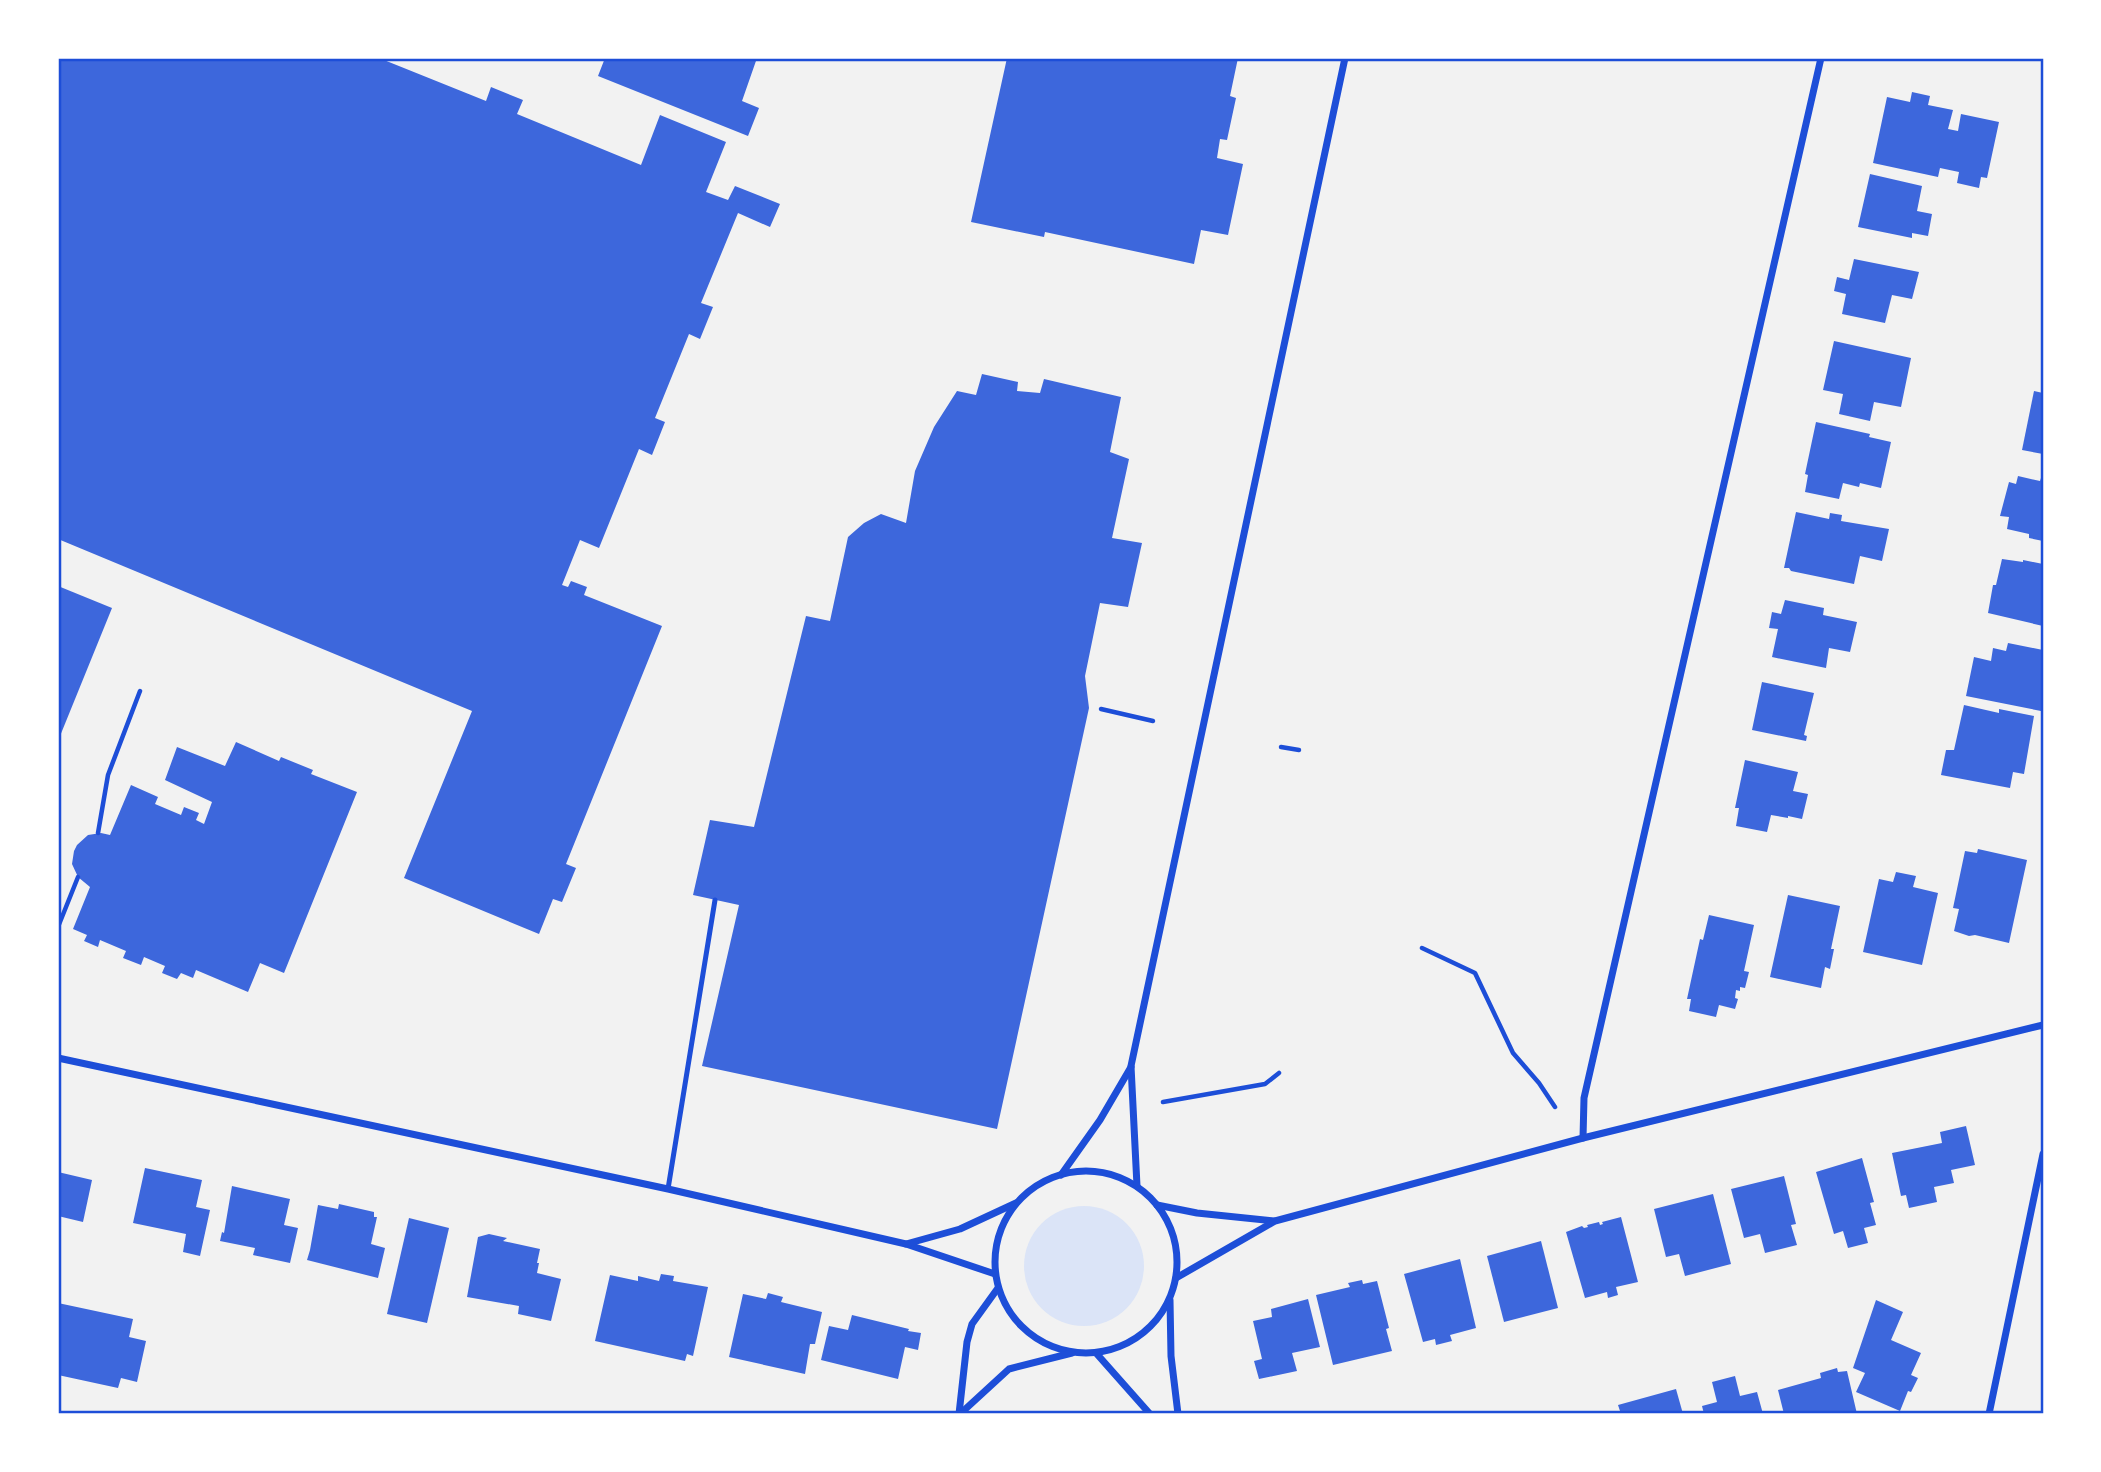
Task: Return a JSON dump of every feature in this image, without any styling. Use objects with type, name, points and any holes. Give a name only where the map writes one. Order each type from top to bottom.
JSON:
[{"type":"street","points":[[1136,1186],[1132,1066],[1345,58]]},
{"type":"street","points":[[1583,1138],[1584,1098],[1821,58]]},
{"type":"street","points":[[1176,1278],[1275,1221],[1583,1138],[2043,1025]]},
{"type":"street","points":[[58,1058],[668,1189],[906,1244],[995,1274]]},
{"type":"street","points":[[1061,1175],[1100,1120],[1132,1066]]},
{"type":"street","points":[[1989,1414],[2043,1154]]},
{"type":"street","points":[[906,1244],[961,1229],[1017,1203],[1037,1186],[1061,1175],[1080,1171],[1100,1172],[1119,1177],[1136,1186],[1157,1205],[1170,1227],[1177,1252],[1176,1278],[1170,1299],[1171,1356],[1178,1414]]},
{"type":"street","points":[[1017,1203],[1003,1225],[996,1249],[995,1274],[998,1288],[1009,1312],[1026,1332],[1048,1346],[1073,1353]]},
{"type":"street","points":[[1157,1205],[1198,1213],[1275,1221]]},
{"type":"street","points":[[959,1414],[967,1342],[972,1324],[998,1288]]},
{"type":"street","points":[[959,1414],[1009,1369],[1073,1353],[1096,1353],[1119,1348],[1140,1336],[1157,1319],[1170,1299]]},
{"type":"street","points":[[1096,1353],[1150,1414]]},
{"type":"lane","points":[[668,1189],[715,900]]},
{"type":"path","points":[[98,833],[108,775],[140,691]]},
{"type":"path","points":[[1101,709],[1153,721]]},
{"type":"path","points":[[1281,747],[1299,750]]},
{"type":"path","points":[[58,927],[78,877]]},
{"type":"path","points":[[1422,948],[1475,973],[1513,1053],[1539,1083],[1555,1107]]},
{"type":"path","points":[[1163,1102],[1265,1084],[1279,1073]]},
{"type":"shaded area","points":[[1084,1206],[1107,1211],[1126,1224],[1139,1243],[1144,1266],[1139,1289],[1126,1308],[1107,1321],[1084,1326],[1061,1321],[1042,1308],[1029,1289],[1024,1266],[1029,1243],[1042,1224],[1061,1211]]},
{"type":"building","points":[[58,58],[379,58],[486,101],[491,87],[523,100],[517,114],[641,165],[660,115],[726,142],[706,192],[728,200],[735,186],[780,204],[770,227],[738,213],[701,303],[713,307],[700,339],[689,334],[655,418],[665,422],[652,455],[639,449],[599,548],[580,540],[562,585],[568,587],[571,581],[587,587],[584,595],[662,626],[566,864],[576,868],[562,902],[553,899],[539,934],[404,878],[472,711],[58,539]]},
{"type":"building","points":[[605,58],[757,58],[742,101],[759,108],[748,136],[598,76]]},
{"type":"building","points":[[1007,58],[1238,58],[1230,96],[1236,98],[1227,140],[1220,139],[1217,158],[1243,164],[1228,235],[1201,230],[1194,264],[1045,232],[1044,237],[971,222]]},
{"type":"building","points":[[1912,92],[1930,96],[1928,105],[1953,110],[1948,129],[1958,131],[1961,114],[1999,122],[1987,178],[1981,177],[1979,188],[1957,183],[1959,172],[1940,168],[1938,177],[1873,163],[1887,97],[1910,102]]},
{"type":"building","points":[[1870,174],[1922,186],[1917,211],[1932,214],[1928,236],[1912,233],[1912,238],[1858,227]]},
{"type":"building","points":[[1854,259],[1919,272],[1912,299],[1892,295],[1885,323],[1842,314],[1846,294],[1834,291],[1837,277],[1849,280]]},
{"type":"building","points":[[1834,341],[1911,358],[1901,407],[1874,402],[1870,421],[1839,414],[1843,394],[1823,390]]},
{"type":"building","points":[[982,374],[1018,382],[1017,391],[1040,393],[1044,379],[1121,397],[1110,452],[1129,459],[1112,538],[1142,543],[1128,607],[1100,603],[1085,676],[1089,708],[997,1129],[702,1066],[739,905],[693,895],[710,820],[754,827],[806,616],[830,621],[848,537],[864,523],[881,514],[906,523],[915,471],[934,427],[957,391],[976,395]]},
{"type":"building","points":[[2034,391],[2043,393],[2043,454],[2022,450]]},
{"type":"building","points":[[1816,422],[1870,434],[1869,437],[1891,442],[1881,488],[1860,483],[1859,487],[1843,483],[1839,499],[1805,492],[1808,475],[1805,474]]},
{"type":"building","points":[[2018,476],[2040,481],[2043,478],[2043,541],[2029,538],[2029,534],[2007,529],[2009,517],[2000,516],[2009,482],[2016,484]]},
{"type":"building","points":[[1796,512],[1829,519],[1830,513],[1842,515],[1841,521],[1889,529],[1882,561],[1860,556],[1854,584],[1784,568]]},
{"type":"building","points":[[2002,559],[2043,564],[2043,626],[1988,613],[1993,585],[1996,585]]},
{"type":"building","points":[[58,586],[112,608],[58,741]]},
{"type":"building","points":[[1785,600],[1824,608],[1823,615],[1857,622],[1850,652],[1829,648],[1826,668],[1772,657],[1778,629],[1769,628],[1772,612],[1781,614]]},
{"type":"building","points":[[2008,643],[2043,650],[2041,711],[1966,696],[1974,657],[1991,661],[1993,648],[2006,651]]},
{"type":"building","points":[[1762,682],[1814,693],[1804,735],[1807,736],[1806,741],[1752,730]]},
{"type":"building","points":[[1964,705],[1999,713],[1999,709],[2034,716],[2024,774],[2013,772],[2010,788],[1941,775],[1946,750],[1954,750]]},
{"type":"building","points":[[236,742],[279,761],[281,757],[313,770],[311,774],[357,792],[284,973],[260,963],[248,992],[196,970],[193,978],[181,973],[177,979],[162,973],[165,966],[144,957],[141,965],[123,958],[126,951],[100,940],[98,947],[84,941],[87,935],[73,929],[90,887],[78,877],[72,864],[77,845],[88,835],[110,835],[131,785],[158,797],[155,804],[181,815],[184,807],[199,813],[196,820],[204,824],[212,802],[165,780],[177,747],[225,766]]},
{"type":"building","points":[[1745,760],[1798,772],[1793,791],[1808,794],[1802,819],[1771,815],[1767,832],[1736,826],[1739,808],[1735,808]]},
{"type":"building","points":[[1978,849],[2027,860],[2009,943],[1954,931],[1959,909],[1953,908],[1965,851],[1977,853]]},
{"type":"building","points":[[1896,872],[1916,876],[1913,887],[1938,893],[1922,965],[1863,952],[1879,879],[1893,882]]},
{"type":"building","points":[[1788,895],[1840,906],[1831,949],[1834,949],[1830,969],[1825,967],[1821,988],[1770,977]]},
{"type":"building","points":[[1709,915],[1754,925],[1744,971],[1749,972],[1745,988],[1736,990],[1735,998],[1738,999],[1735,1009],[1719,1005],[1716,1017],[1689,1011],[1691,999],[1687,999],[1700,939],[1703,940]]},
{"type":"building","points":[[1966,1126],[1975,1165],[1951,1170],[1954,1183],[1934,1187],[1937,1202],[1909,1208],[1906,1195],[1901,1196],[1892,1153],[1942,1143],[1940,1132]]},
{"type":"building","points":[[1862,1158],[1874,1202],[1870,1203],[1876,1225],[1864,1228],[1868,1243],[1848,1248],[1843,1231],[1834,1234],[1816,1172]]},
{"type":"building","points":[[145,1168],[202,1180],[196,1207],[210,1210],[200,1256],[183,1252],[186,1234],[133,1223]]},
{"type":"building","points":[[58,1172],[92,1180],[83,1222],[58,1216]]},
{"type":"building","points":[[1784,1176],[1796,1224],[1791,1225],[1797,1245],[1765,1253],[1760,1234],[1744,1238],[1731,1189]]},
{"type":"building","points":[[232,1186],[290,1199],[284,1225],[298,1228],[290,1263],[253,1255],[255,1248],[220,1241],[222,1232],[224,1233]]},
{"type":"building","points":[[1713,1194],[1731,1264],[1685,1276],[1679,1254],[1666,1257],[1654,1209]]},
{"type":"building","points":[[339,1204],[374,1212],[374,1217],[377,1217],[371,1244],[385,1248],[378,1278],[307,1260],[318,1205],[338,1209]]},
{"type":"building","points":[[1621,1217],[1638,1282],[1616,1287],[1618,1295],[1608,1298],[1607,1292],[1585,1298],[1566,1232],[1599,1222],[1600,1225]]},
{"type":"building","points":[[409,1218],[449,1228],[427,1323],[387,1314]]},
{"type":"building","points":[[489,1234],[507,1238],[503,1241],[540,1249],[537,1273],[561,1279],[551,1321],[518,1314],[519,1306],[467,1297],[478,1237]]},
{"type":"building","points":[[1541,1241],[1558,1308],[1504,1322],[1487,1256]]},
{"type":"building","points":[[1460,1259],[1476,1328],[1450,1335],[1452,1341],[1436,1345],[1435,1339],[1423,1342],[1404,1274]]},
{"type":"building","points":[[661,1274],[674,1276],[673,1281],[708,1287],[693,1356],[687,1354],[685,1361],[595,1341],[610,1275],[638,1281],[638,1276],[659,1281]]},
{"type":"building","points":[[1362,1280],[1363,1284],[1377,1281],[1392,1351],[1333,1365],[1316,1295],[1350,1287],[1348,1283]]},
{"type":"building","points":[[768,1293],[783,1297],[781,1302],[822,1312],[815,1344],[810,1344],[805,1374],[729,1357],[743,1294],[766,1299]]},
{"type":"building","points":[[1308,1299],[1320,1347],[1292,1353],[1297,1371],[1259,1379],[1254,1361],[1262,1359],[1253,1321],[1272,1317],[1271,1309]]},
{"type":"building","points":[[1876,1300],[1903,1312],[1891,1340],[1921,1353],[1911,1375],[1918,1378],[1911,1392],[1908,1391],[1900,1411],[1856,1392],[1865,1373],[1853,1368]]},
{"type":"building","points":[[58,1303],[133,1319],[129,1337],[146,1341],[137,1382],[121,1378],[118,1388],[58,1375]]},
{"type":"building","points":[[852,1315],[921,1333],[918,1350],[905,1347],[898,1379],[821,1360],[829,1326],[848,1330]]},
{"type":"building","points":[[1837,1368],[1838,1372],[1847,1371],[1857,1414],[1800,1414],[1799,1411],[1784,1414],[1778,1390],[1821,1378],[1820,1373]]},
{"type":"building","points":[[1735,1376],[1740,1396],[1757,1392],[1763,1414],[1704,1414],[1702,1406],[1717,1402],[1712,1382]]},
{"type":"building","points":[[1676,1389],[1683,1414],[1621,1414],[1618,1405]]}]
